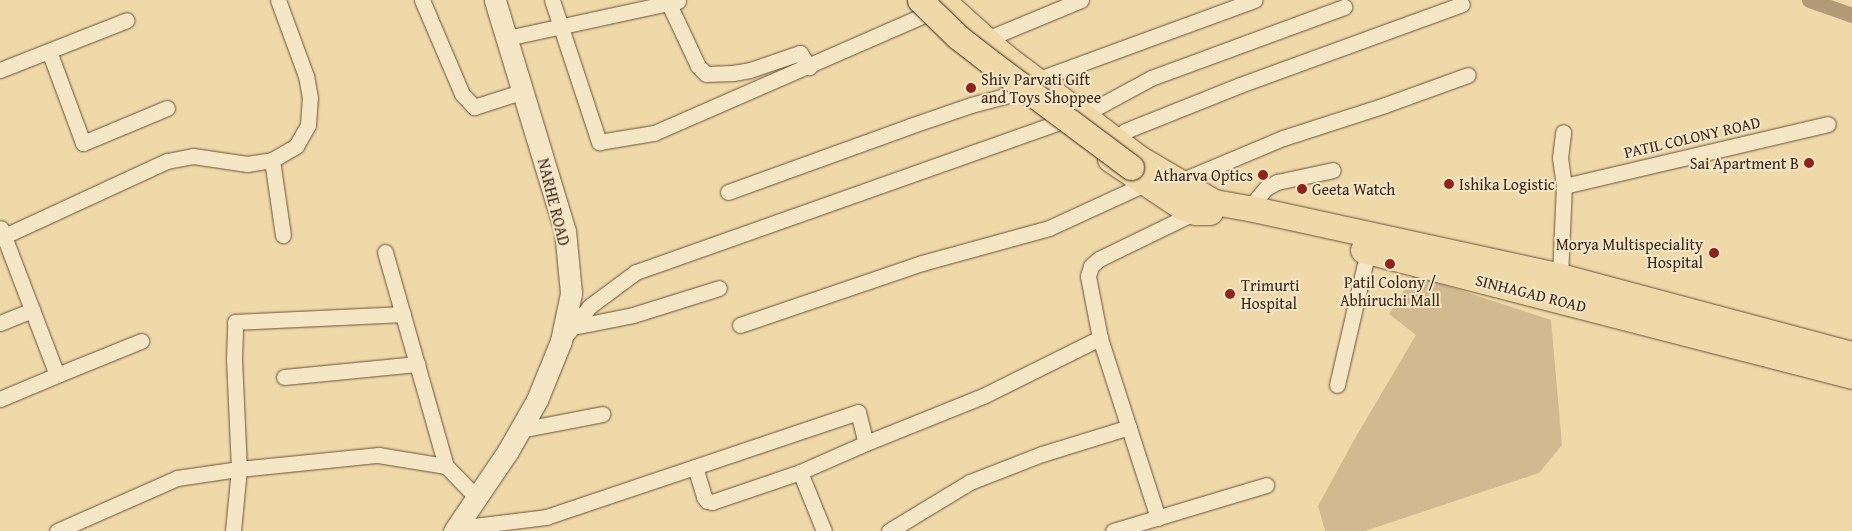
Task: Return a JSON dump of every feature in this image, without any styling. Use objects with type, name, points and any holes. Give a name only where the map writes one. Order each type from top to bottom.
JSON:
[{"type":"main road","points":[[953,0],[994,36],[1047,76],[1190,177],[1207,208]]},
{"type":"main road","points":[[926,3],[966,54],[1056,123],[1207,208]]},
{"type":"main road","points":[[926,3],[958,37],[1139,169]]},
{"type":"main road","name":"SINHAGAD ROAD","points":[[1207,208],[1249,208],[1560,276],[1852,354]]},
{"type":"main road","name":"SINHAGAD ROAD","points":[[1207,208],[1231,219],[1368,251],[1852,376]]},
{"type":"street","points":[[57,375],[32,310],[6,260],[1,234],[180,157],[194,156],[247,164],[272,160],[296,146],[308,125],[310,98],[306,76],[278,0]]},
{"type":"street","points":[[422,0],[462,94],[474,107],[524,91]]},
{"type":"street","name":"NARHE ROAD","points":[[455,529],[477,498],[537,400],[567,334],[571,293],[565,231],[495,0]]},
{"type":"street","points":[[552,0],[599,142],[654,133],[809,67],[926,3]]},
{"type":"street","points":[[994,36],[1081,0]]},
{"type":"street","points":[[1047,76],[1255,0]]},
{"type":"street","points":[[507,38],[674,2],[698,66],[706,74],[732,74],[750,70],[800,53],[809,67]]},
{"type":"street","points":[[1125,131],[1240,86],[1462,4]]},
{"type":"street","points":[[1094,109],[1151,78],[1344,7]]},
{"type":"street","points":[[0,70],[127,20]]},
{"type":"street","points":[[49,51],[83,143],[167,108]]},
{"type":"street","points":[[1190,177],[1274,141],[1385,106],[1468,75]]},
{"type":"street","points":[[728,192],[971,105],[1016,93]]},
{"type":"street","points":[[567,334],[590,306],[636,272],[1056,123]]},
{"type":"street","name":"PATIL COLONY ROAD","points":[[1564,186],[1828,124]]},
{"type":"street","points":[[1560,276],[1564,186],[1560,158],[1563,132]]},
{"type":"street","points":[[272,160],[283,235]]},
{"type":"street","points":[[740,325],[922,262],[1049,228],[1139,169]]},
{"type":"street","points":[[1249,208],[1266,188],[1277,182],[1333,170]]},
{"type":"street","points":[[1158,518],[1100,338],[1088,276],[1091,266],[1098,259],[1207,208]]},
{"type":"street","points":[[1337,385],[1368,251]]},
{"type":"street","points":[[385,252],[446,466],[477,498]]},
{"type":"street","points":[[567,334],[719,288]]},
{"type":"street","points":[[0,323],[32,310]]},
{"type":"street","points":[[233,531],[239,469],[234,359],[235,322],[403,314]]},
{"type":"street","points":[[695,467],[704,497],[707,501],[712,502],[800,472],[866,442],[983,396],[1100,338]]},
{"type":"street","points":[[0,399],[141,341]]},
{"type":"street","points":[[284,377],[417,364]]},
{"type":"street","points":[[455,529],[546,517],[858,412],[866,442]]},
{"type":"street","points":[[520,430],[602,414]]},
{"type":"street","points":[[889,531],[970,482],[1042,454],[1129,427]]},
{"type":"street","points":[[57,531],[177,478],[239,469],[378,455],[446,466]]},
{"type":"street","points":[[800,472],[824,531]]},
{"type":"street","points":[[1112,531],[1266,485]]},
{"type":"shaded area","points":[[1414,275],[1551,320],[1562,445],[1539,473],[1365,531],[1325,531],[1318,506],[1354,440],[1416,335],[1389,314]]},
{"type":"waterway","points":[[1809,0],[1852,15]]},
{"type":"place","name":"Shiv Parvati Gift and Toys Shoppee","points":[[971,88]]},
{"type":"place","name":"Sai Apartment B","points":[[1809,163]]},
{"type":"place","name":"Atharva Optics","points":[[1263,175]]},
{"type":"place","name":"Ishika Logistic","points":[[1449,184]]},
{"type":"place","name":"Geeta Watch","points":[[1302,189]]},
{"type":"place","name":"Morya Multispeciality Hospital","points":[[1714,253]]},
{"type":"place","name":"Patil Colony / Abhiruchi Mall","points":[[1390,264]]},
{"type":"place","name":"Trimurti Hospital","points":[[1230,294]]}]
